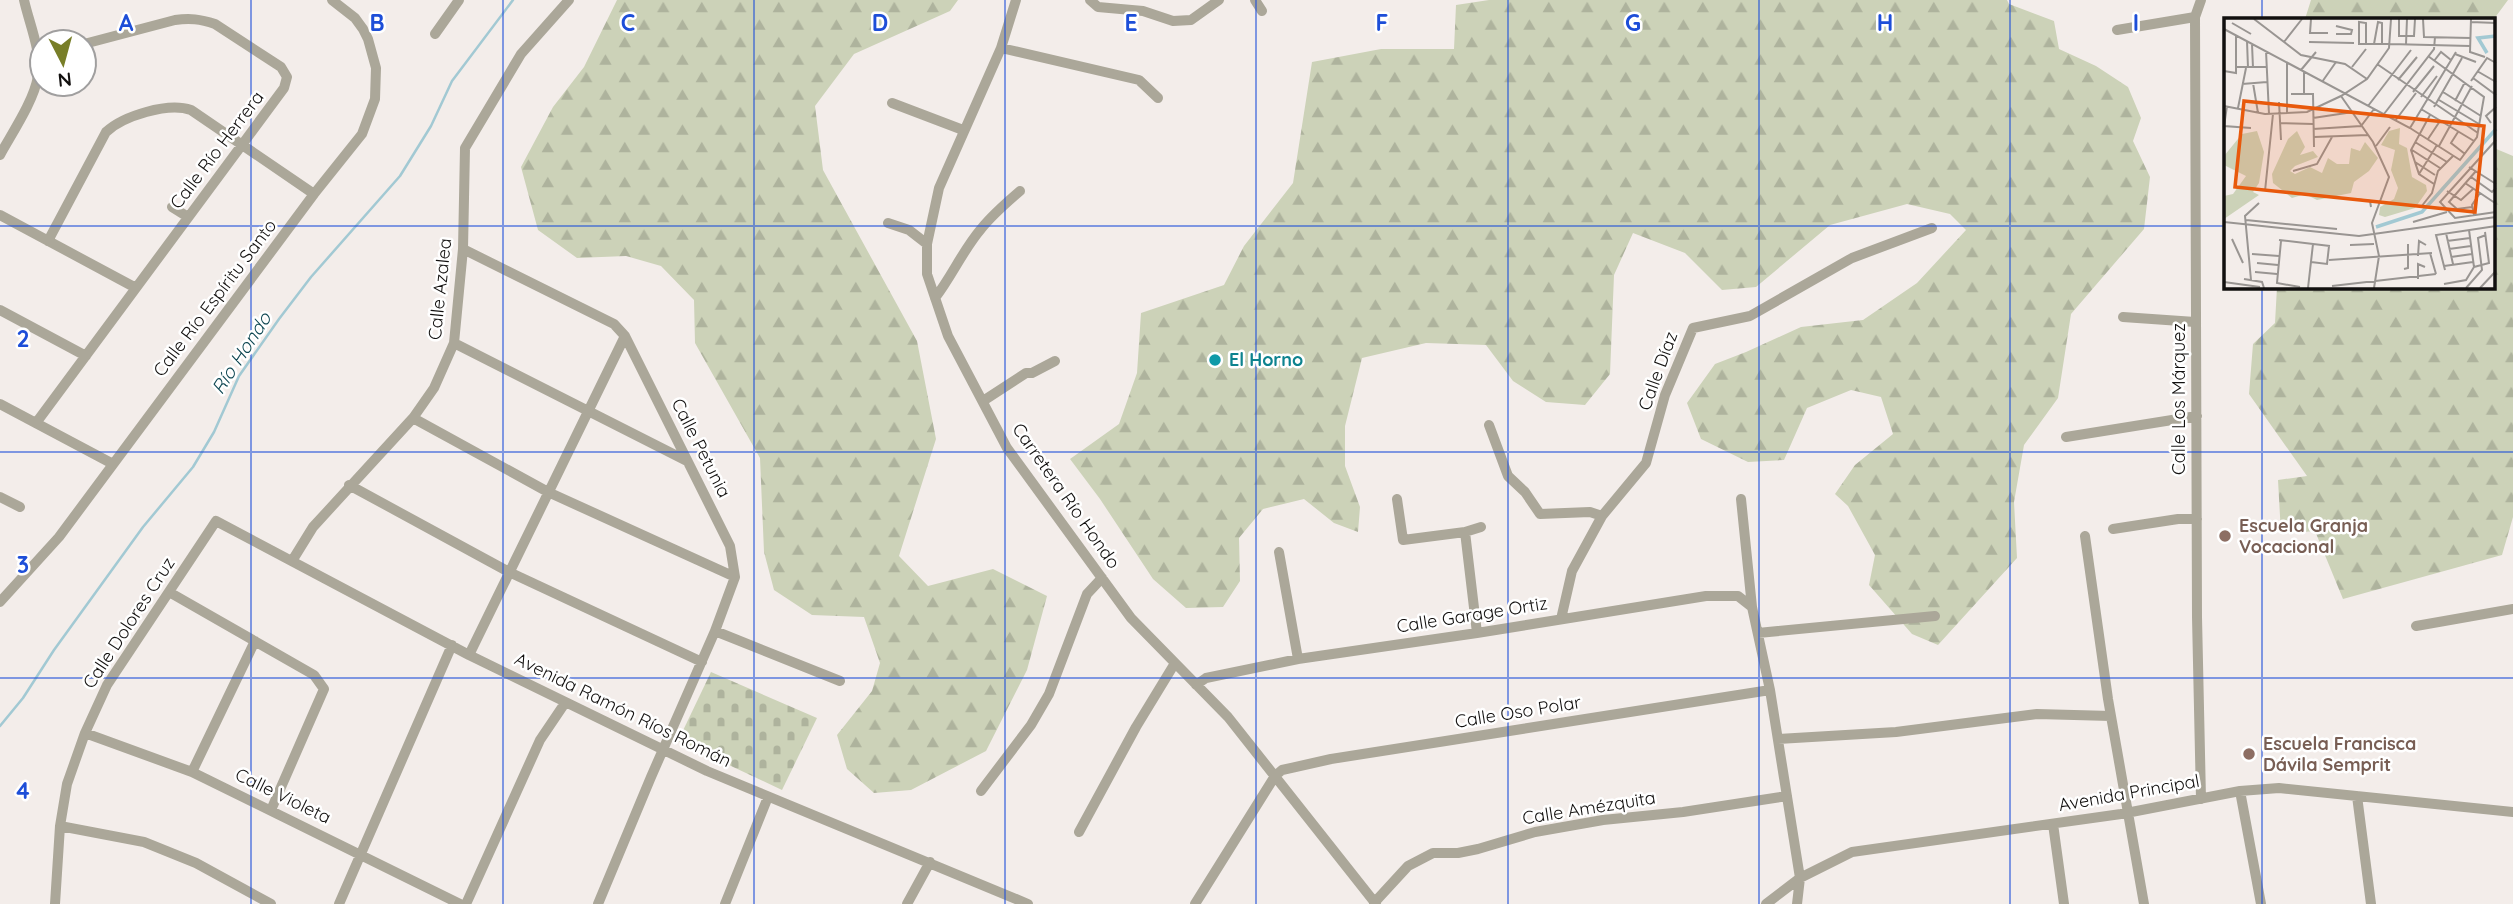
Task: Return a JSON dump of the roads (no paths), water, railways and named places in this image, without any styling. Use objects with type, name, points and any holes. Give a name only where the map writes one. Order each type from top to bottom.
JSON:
[{"type":"street","points":[[24,0],[32,28]]},
{"type":"street","name":"Calle Río Espíritu Santo","points":[[0,602],[59,537],[314,194],[362,134],[371,116],[377,83],[373,57],[363,29],[355,18],[332,0]]},
{"type":"street","points":[[435,34],[459,0]]},
{"type":"street","name":"Calle Azalea","points":[[292,561],[313,527],[412,418],[434,388],[454,343],[463,249],[465,148],[522,54],[569,0]]},
{"type":"street","name":"Carretera Río Hondo","points":[[1016,0],[1001,48],[939,188],[927,244],[927,274],[948,336],[1007,449],[1131,618],[1228,717],[1375,903]]},
{"type":"street","points":[[1090,0],[1098,7],[1143,11],[1173,21],[1191,20],[1219,0]]},
{"type":"street","points":[[1255,0],[1262,11]]},
{"type":"street","name":"Calle Los Márquez","points":[[2201,799],[2195,18],[2202,0]]},
{"type":"street","name":"Calle Río Herrera","points":[[36,423],[244,145],[284,88],[287,77],[281,67],[215,24],[190,18],[98,41]]},
{"type":"street","points":[[2117,30],[2195,18]]},
{"type":"street","points":[[1001,48],[1139,80],[1158,98]]},
{"type":"street","points":[[0,156],[30,98]]},
{"type":"street","points":[[892,103],[963,130]]},
{"type":"street","points":[[48,241],[106,132],[116,123],[162,109],[183,107],[191,110],[314,194]]},
{"type":"street","points":[[935,298],[979,231],[1000,207],[1020,191]]},
{"type":"street","points":[[172,208],[188,217]]},
{"type":"street","points":[[0,215],[136,288]]},
{"type":"street","points":[[888,223],[909,230],[927,244]]},
{"type":"street","name":"Calle Díaz","points":[[1561,619],[1572,571],[1602,516],[1646,463],[1665,395],[1693,328],[1750,316],[1852,258],[1932,228]]},
{"type":"street","name":"Calle Petunia","points":[[463,249],[614,324],[625,336],[730,546],[736,577]]},
{"type":"street","points":[[0,310],[86,355]]},
{"type":"street","points":[[2123,317],[2196,322]]},
{"type":"street","points":[[469,654],[625,336]]},
{"type":"street","points":[[454,343],[687,461]]},
{"type":"street","points":[[983,401],[1026,373],[1032,373],[1055,361]]},
{"type":"street","points":[[0,404],[113,464]]},
{"type":"street","points":[[2066,437],[2197,416]]},
{"type":"street","points":[[412,418],[548,492],[736,577],[598,904]]},
{"type":"street","points":[[1489,425],[1507,476],[1525,492],[1540,514],[1590,512],[1602,516]]},
{"type":"street","points":[[349,485],[509,572],[702,662]]},
{"type":"street","points":[[0,497],[20,507]]},
{"type":"street","points":[[1397,499],[1403,540],[1465,533],[1481,527]]},
{"type":"street","points":[[1741,499],[1752,607],[1770,690],[1800,878],[1797,904]]},
{"type":"street","points":[[2113,529],[2178,519],[2197,519]]},
{"type":"street","name":"Avenida Ramón Ríos Román","points":[[214,525],[292,561],[565,703],[707,771],[1028,904]]},
{"type":"street","name":"Calle Dolores Cruz","points":[[55,904],[60,826],[67,784],[85,733],[107,685],[214,525]]},
{"type":"street","points":[[1465,533],[1477,633]]},
{"type":"street","points":[[2085,536],[2111,716],[2130,812],[2144,904]]},
{"type":"street","points":[[1279,552],[1298,659]]},
{"type":"street","points":[[981,791],[1031,725],[1049,694],[1087,594],[1102,578]]},
{"type":"street","points":[[169,592],[314,675],[324,689],[271,810]]},
{"type":"street","name":"Calle Garage Ortiz","points":[[1196,685],[1206,678],[1298,659],[1706,596],[1738,597],[1752,607]]},
{"type":"street","points":[[2416,626],[2513,609]]},
{"type":"street","points":[[1758,633],[1935,616]]},
{"type":"street","points":[[715,631],[840,681]]},
{"type":"street","points":[[192,772],[255,641]]},
{"type":"street","points":[[339,904],[453,645]]},
{"type":"street","points":[[1079,832],[1136,727],[1175,663]]},
{"type":"street","name":"Calle Oso Polar","points":[[1275,776],[1282,770],[1331,758],[1770,690]]},
{"type":"street","points":[[466,904],[540,740],[565,703]]},
{"type":"street","points":[[1778,739],[1896,732],[2037,714],[2111,716]]},
{"type":"street","name":"Calle Violeta","points":[[85,733],[192,772],[460,904]]},
{"type":"street","points":[[1195,904],[1275,776]]},
{"type":"street","name":"Avenida Principal","points":[[1766,904],[1800,878],[1852,852],[2130,812],[2240,791],[2279,788],[2513,812]]},
{"type":"street","points":[[2240,791],[2261,904]]},
{"type":"street","name":"Calle Amézquita","points":[[1375,903],[1408,866],[1433,853],[1458,853],[1535,832],[1603,820],[1683,812],[1787,796]]},
{"type":"street","points":[[2357,796],[2371,904]]},
{"type":"street","points":[[725,904],[768,797]]},
{"type":"street","points":[[2053,824],[2064,904]]},
{"type":"street","points":[[60,826],[144,842],[196,863],[271,904]]},
{"type":"street","points":[[907,904],[930,862]]},
{"type":"waterway","name":"Río Hondo","points":[[0,726],[23,698],[54,650],[143,527],[193,467],[214,432],[239,376],[279,319],[311,277],[400,176],[431,126],[452,81],[513,0]]},
{"type":"place","name":"El Horno","points":[[1215,360]]},
{"type":"place","name":"Escuela Granja Vocacional","points":[[2225,536]]},
{"type":"place","name":"Escuela Francisca Dávila Semprit","points":[[2249,754]]}]
